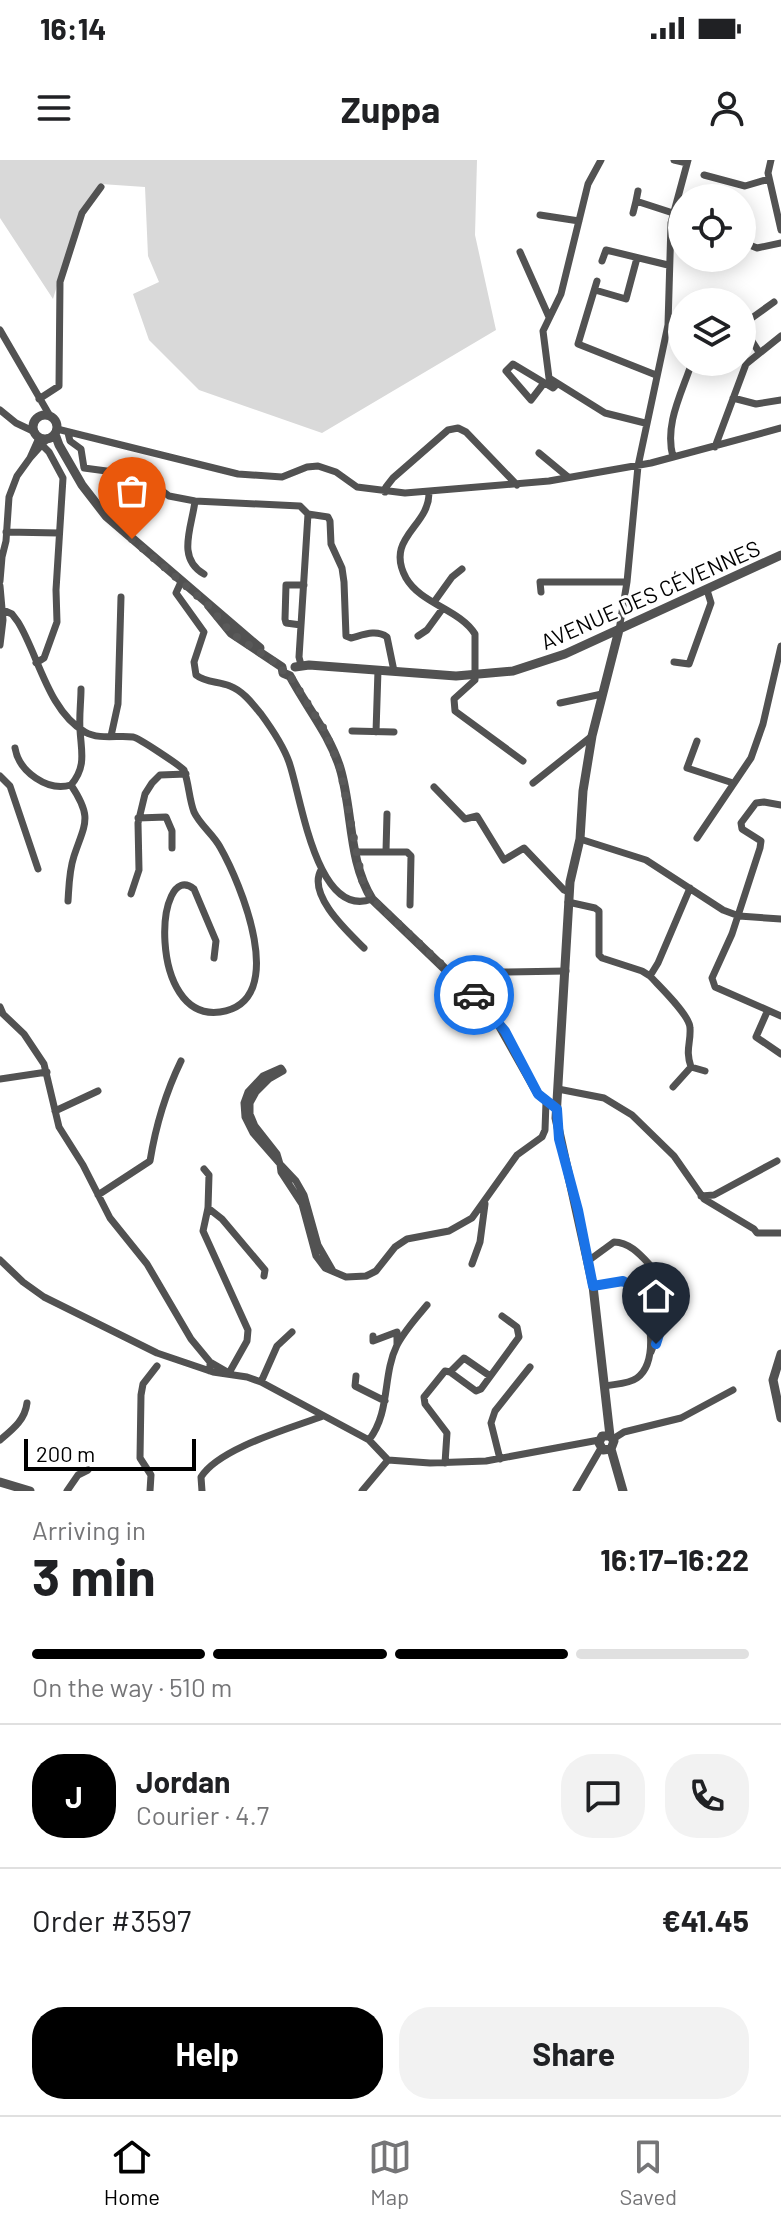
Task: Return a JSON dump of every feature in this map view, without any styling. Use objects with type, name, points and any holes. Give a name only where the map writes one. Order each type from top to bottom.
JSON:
[{"type":"street","points":[[601,160],[588,184],[561,294],[543,335],[549,378],[605,413],[645,423]]},
{"type":"street","points":[[674,160],[688,161],[681,184]]},
{"type":"street","points":[[771,160],[769,179],[781,230]]},
{"type":"street","points":[[704,175],[745,186],[769,179]]},
{"type":"street","points":[[36,663],[44,658],[57,622],[63,476],[36,420],[59,386],[60,282],[82,213],[101,187]]},
{"type":"street","points":[[633,213],[638,191]]},
{"type":"street","points":[[636,201],[668,211]]},
{"type":"street","points":[[540,215],[579,221]]},
{"type":"street","points":[[756,248],[781,243]]},
{"type":"street","points":[[602,261],[606,250],[668,265]]},
{"type":"street","points":[[520,252],[549,317]]},
{"type":"street","points":[[637,258],[626,299],[596,285],[578,344],[656,375]]},
{"type":"street","points":[[623,1491],[607,1443],[605,1386],[593,1286],[578,1210],[559,1139],[557,1109],[569,897],[580,839],[583,791],[592,736],[619,630],[627,582],[638,466],[668,325],[668,272]]},
{"type":"street","points":[[756,316],[774,302]]},
{"type":"street","points":[[0,330],[44,409],[56,423],[43,435],[14,483],[4,508],[6,532],[0,583],[3,610],[0,645]]},
{"type":"street","points":[[714,447],[746,364],[781,336]]},
{"type":"street","points":[[756,347],[759,352]]},
{"type":"street","points":[[544,383],[531,400],[506,371],[513,364],[553,388],[557,384]]},
{"type":"street","points":[[673,457],[671,424],[687,376]]},
{"type":"street","points":[[733,398],[756,404],[781,400]]},
{"type":"street","points":[[0,410],[16,423],[59,445],[98,506],[125,534],[181,582],[176,593],[204,632],[194,662],[196,675],[205,681],[232,686],[243,693],[275,735],[288,759],[309,840],[321,870],[345,896],[364,901],[372,899]]},
{"type":"street","points":[[385,492],[393,478],[448,430],[458,428],[466,432],[517,485]]},
{"type":"street","points":[[43,435],[68,433],[238,474],[282,477],[318,466],[336,472],[357,487],[385,492],[429,492],[517,485],[638,466],[781,428]]},
{"type":"street","points":[[68,433],[68,438],[83,454],[84,468],[114,472],[138,483],[152,483],[169,496],[195,501],[300,506],[308,514],[324,515],[330,521],[331,544],[342,568],[346,636],[351,638],[382,633],[387,637],[394,671]]},
{"type":"street","points":[[539,453],[568,477]]},
{"type":"street","points":[[429,492],[428,508],[406,535],[400,555],[402,569],[409,582],[470,627],[475,634],[474,682],[454,699],[455,711],[523,761]]},
{"type":"street","points":[[195,501],[189,526],[188,557],[194,568],[204,574]]},
{"type":"street","points":[[308,514],[296,669],[333,750],[345,788],[359,875],[372,899],[494,1016],[532,1085],[546,1102],[557,1109]]},
{"type":"street","points":[[6,532],[59,533]]},
{"type":"street","name":"AVENUE DES CÉVENNES","points":[[181,582],[229,619],[282,667],[290,663],[296,669],[475,675],[513,671],[547,661],[781,555]]},
{"type":"street","points":[[434,602],[452,577],[462,569]]},
{"type":"street","points":[[541,592],[540,582],[627,582]]},
{"type":"street","points":[[301,625],[286,623],[286,585],[304,585]]},
{"type":"street","points":[[674,662],[689,664],[711,603],[707,590]]},
{"type":"street","points":[[111,736],[118,704],[121,597]]},
{"type":"street","points":[[418,636],[427,630],[443,608]]},
{"type":"street","points":[[3,610],[12,614],[21,627],[53,698],[79,727],[97,736],[139,738],[156,753],[177,763],[186,774],[194,811],[224,854],[254,930],[256,980],[247,997],[225,1011],[204,1012],[178,993],[165,941],[163,927],[168,901],[172,892],[181,885],[194,889],[216,941],[214,958]]},
{"type":"street","points":[[697,838],[751,758],[763,724],[781,646]]},
{"type":"street","points":[[376,732],[378,670]]},
{"type":"street","points":[[15,748],[23,764],[45,785],[56,788],[71,785],[79,776],[83,762],[79,727],[81,689]]},
{"type":"street","points":[[560,703],[602,694]]},
{"type":"street","points":[[352,731],[394,732]]},
{"type":"street","points":[[533,783],[592,736]]},
{"type":"street","points":[[697,741],[687,768],[733,783]]},
{"type":"street","points":[[131,894],[139,870],[138,818],[145,794],[162,774],[186,774]]},
{"type":"street","points":[[0,776],[10,786],[38,869]]},
{"type":"street","points":[[68,901],[73,858],[84,835],[86,822],[85,808],[71,785]]},
{"type":"street","points":[[434,787],[465,819],[477,816],[504,860],[524,848],[569,897],[599,911],[599,955],[650,976],[689,1021],[686,1054],[691,1067]]},
{"type":"street","points":[[781,805],[756,803],[741,823],[742,829],[761,841],[739,916],[712,978],[715,987],[781,1016]]},
{"type":"street","points":[[386,851],[387,814]]},
{"type":"street","points":[[138,818],[166,817],[172,831],[172,848]]},
{"type":"street","points":[[580,839],[646,860],[723,910],[739,916],[781,919]]},
{"type":"street","points":[[356,852],[407,852],[411,856],[410,905]]},
{"type":"street","points":[[321,870],[318,881],[326,905],[364,948]]},
{"type":"street","points":[[650,976],[690,888]]},
{"type":"street","points":[[504,972],[566,971]]},
{"type":"street","points":[[0,1007],[36,1049],[47,1072],[59,1127],[110,1218],[147,1264],[210,1366]]},
{"type":"street","points":[[767,1012],[756,1037],[781,1054]]},
{"type":"street","points":[[98,1195],[150,1161],[156,1122],[181,1061]]},
{"type":"street","points":[[691,1067],[705,1071]]},
{"type":"street","points":[[673,1087],[691,1067]]},
{"type":"street","points":[[280,1164],[270,1144],[255,1126],[249,1109],[256,1092],[283,1071],[281,1068],[254,1085],[245,1098],[247,1124],[253,1133],[280,1164],[296,1181],[304,1195],[318,1245],[333,1271],[346,1277],[366,1276],[376,1271],[395,1247],[407,1239],[462,1226],[485,1202],[517,1155],[544,1133],[546,1102]]},
{"type":"street","points":[[0,1079],[47,1072]]},
{"type":"street","points":[[558,1089],[604,1098],[632,1115],[674,1156],[707,1203],[757,1233],[781,1233]]},
{"type":"street","points":[[55,1111],[98,1091]]},
{"type":"street","points":[[701,1196],[714,1195],[777,1161]]},
{"type":"street","points":[[204,1169],[209,1175],[208,1208],[203,1231],[248,1330],[247,1341],[229,1373]]},
{"type":"street","points":[[472,1264],[480,1242],[485,1202]]},
{"type":"street","points":[[208,1208],[222,1219],[265,1270],[264,1276]]},
{"type":"street","points":[[588,1261],[619,1241],[663,1278],[679,1285]]},
{"type":"street","points":[[0,1260],[44,1297],[157,1353],[261,1382],[369,1440],[388,1460],[445,1463],[500,1459],[607,1443]]},
{"type":"street","points":[[593,1286],[623,1281],[658,1304],[664,1318],[638,1377],[605,1386]]},
{"type":"street","points":[[644,1296],[650,1354]]},
{"type":"street","points":[[397,1345],[408,1325],[427,1305]]},
{"type":"street","points":[[450,1372],[478,1391],[519,1337],[517,1327],[502,1316]]},
{"type":"street","points":[[261,1382],[277,1346],[292,1332]]},
{"type":"street","points":[[369,1440],[378,1425],[385,1401],[397,1332],[377,1341],[373,1341],[373,1336]]},
{"type":"street","points":[[781,1354],[777,1376],[781,1418]]},
{"type":"street","points":[[445,1463],[446,1428],[424,1400],[441,1374],[450,1372],[464,1358],[490,1376]]},
{"type":"street","points":[[150,1491],[151,1475],[140,1458],[141,1395],[143,1384],[157,1366]]},
{"type":"street","points":[[500,1459],[491,1423],[495,1411],[530,1367]]},
{"type":"street","points":[[356,1376],[355,1386],[385,1401]]},
{"type":"street","points":[[576,1491],[607,1443],[624,1432],[681,1418],[733,1390]]},
{"type":"street","points":[[0,1440],[19,1424],[27,1403]]},
{"type":"street","points":[[202,1491],[201,1477],[219,1460],[256,1441],[323,1416]]},
{"type":"street","points":[[362,1491],[388,1460]]},
{"type":"street","points":[[67,1491],[78,1475],[88,1470]]},
{"type":"street","points":[[6,1486],[30,1491]]},
{"type":"shaded area","points":[[0,160],[477,160],[475,235],[496,330],[322,433],[199,390],[149,340],[133,294],[159,282],[148,256],[145,187],[101,184],[77,219],[53,299],[0,218]]},
{"type":"way so far","points":[[132,539],[209,606],[231,633],[282,667],[284,675],[290,676],[324,729],[340,768],[363,884],[372,899],[474,995]]},
{"type":"route","points":[[474,995],[505,1031],[538,1094],[557,1109],[559,1139],[578,1210],[593,1286],[623,1281],[658,1304],[664,1318],[656,1344]]}]
